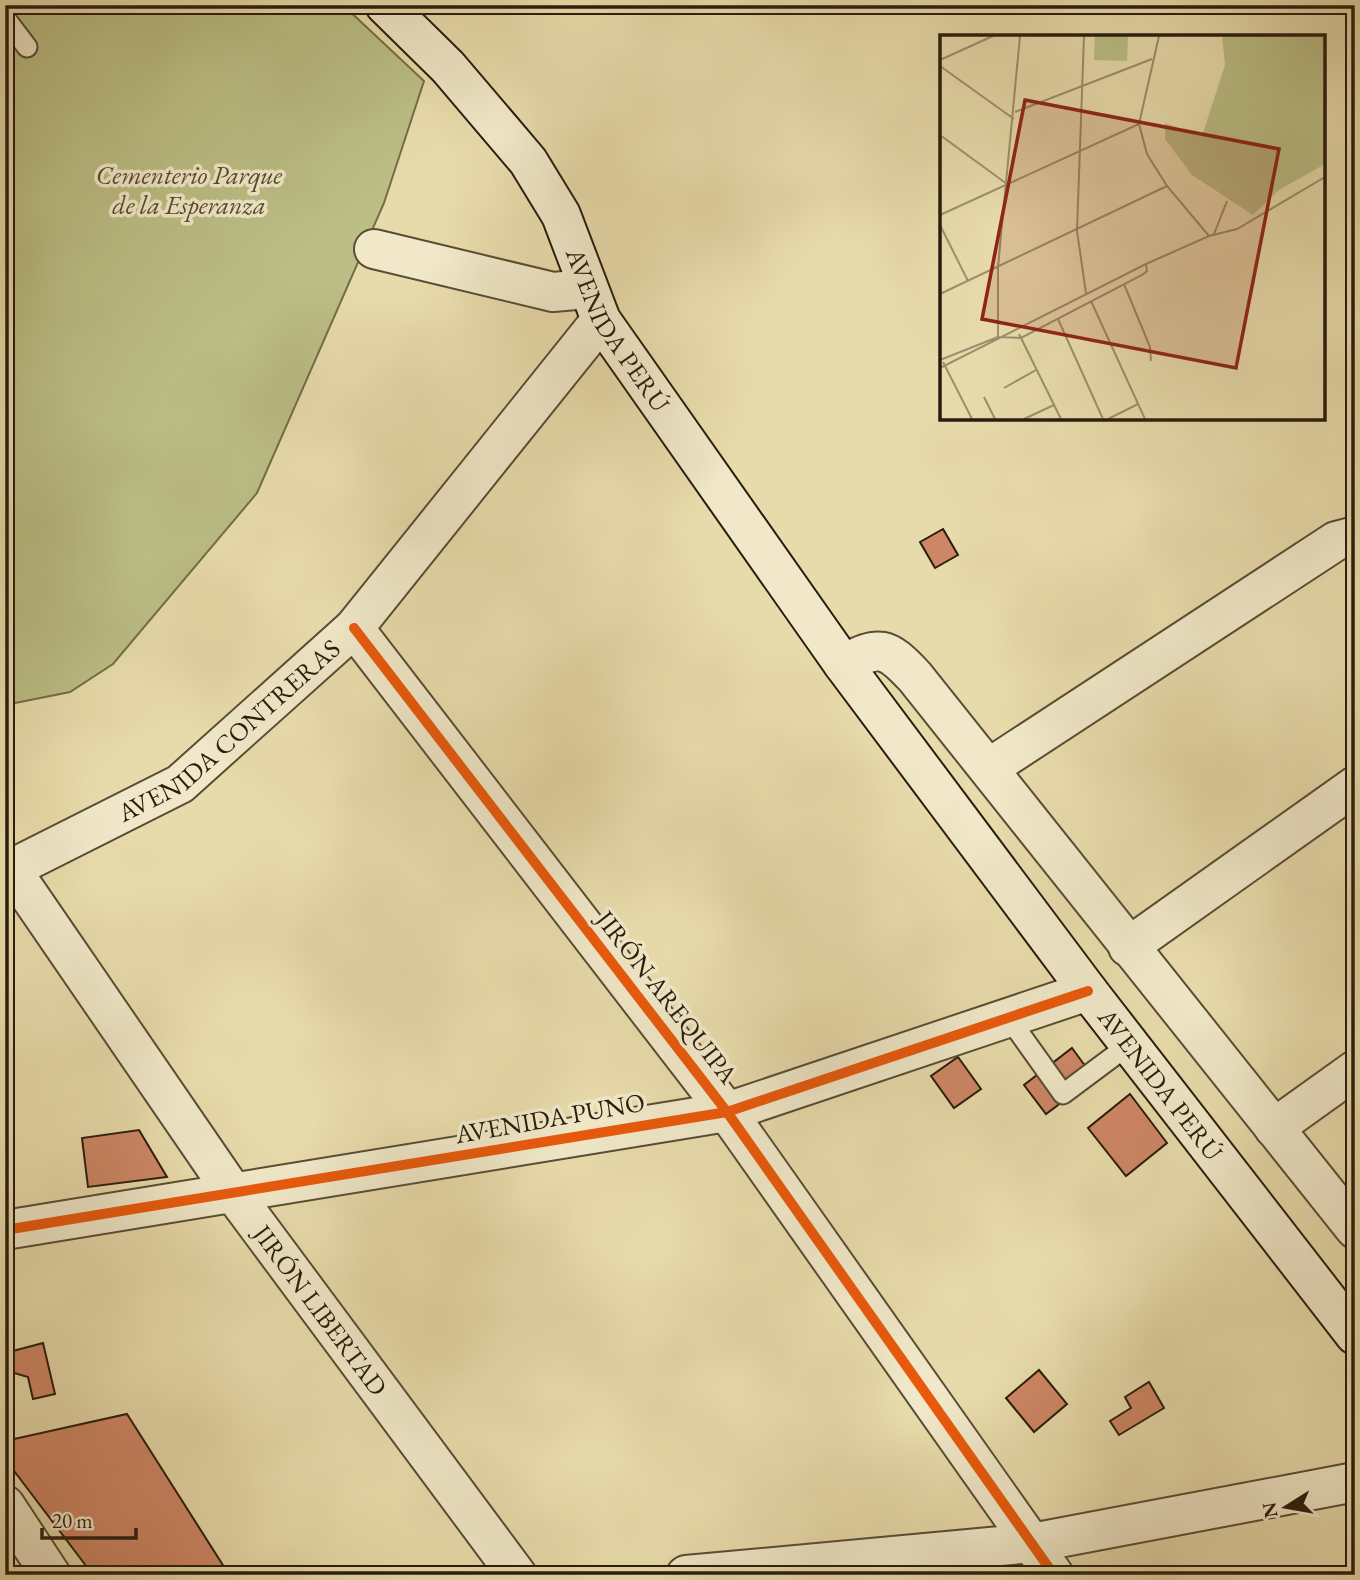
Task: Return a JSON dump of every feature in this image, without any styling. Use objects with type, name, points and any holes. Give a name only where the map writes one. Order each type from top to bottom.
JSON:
[{"type":"street","name":"AVENIDA PERÚ","points":[[386,5],[448,67],[528,161],[561,215],[594,304],[843,664],[1088,990],[1355,1335]]},
{"type":"street","points":[[374,249],[594,304]]},
{"type":"street","name":"AVENIDA CONTRERAS","points":[[8,869],[180,784],[354,628],[594,304]]},
{"type":"street","points":[[989,768],[1336,541],[1355,536]]},
{"type":"street","name":"JIRÓN AREQUIPA","points":[[354,628],[727,1112],[1055,1575]]},
{"type":"street","points":[[843,664],[870,651],[883,650],[897,658],[989,768],[1128,947],[1355,1229]]},
{"type":"street","points":[[1128,947],[1355,786]]},
{"type":"street","name":"JIRÓN LIBERTAD","points":[[8,869],[234,1194],[517,1575]]},
{"type":"street","name":"AVENIDA PUNO","points":[[5,1230],[727,1112],[1088,990]]},
{"type":"street","points":[[1274,1128],[1355,1070]]},
{"type":"street","points":[[686,1575],[1032,1543],[1355,1482]]},
{"type":"street","points":[[5,1505],[51,1575]]},
{"type":"lane","points":[[5,18],[27,47]]},
{"type":"lane","points":[[1007,1017],[1063,1094],[1130,1044]]},
{"type":"green space","name":"Cementerio Parque de la Esperanza","points":[[5,5],[343,5],[424,81],[384,203],[257,493],[113,664],[70,692],[5,705],[5,527],[13,477],[5,476]]},
{"type":"building","points":[[943,529],[958,555],[935,568],[920,542]]},
{"type":"building","points":[[1072,1048],[1094,1078],[1046,1114],[1024,1085]]},
{"type":"building","points":[[958,1057],[981,1089],[954,1108],[931,1076]]},
{"type":"building","points":[[1130,1094],[1167,1143],[1126,1176],[1088,1128]]},
{"type":"building","points":[[139,1130],[167,1177],[88,1187],[82,1138]]},
{"type":"building","points":[[43,1343],[55,1394],[33,1399],[28,1377],[14,1373],[9,1352]]},
{"type":"building","points":[[1039,1370],[1067,1404],[1034,1432],[1006,1398]]},
{"type":"building","points":[[1149,1382],[1164,1408],[1119,1435],[1110,1421],[1131,1408],[1125,1397]]},
{"type":"building","points":[[127,1414],[226,1570],[183,1575],[93,1575],[5,1459],[5,1441]]},
{"type":"cycle path","points":[[354,628],[727,1112],[1054,1575]]},
{"type":"cycle path","points":[[5,1230],[727,1112],[1088,991]]}]
